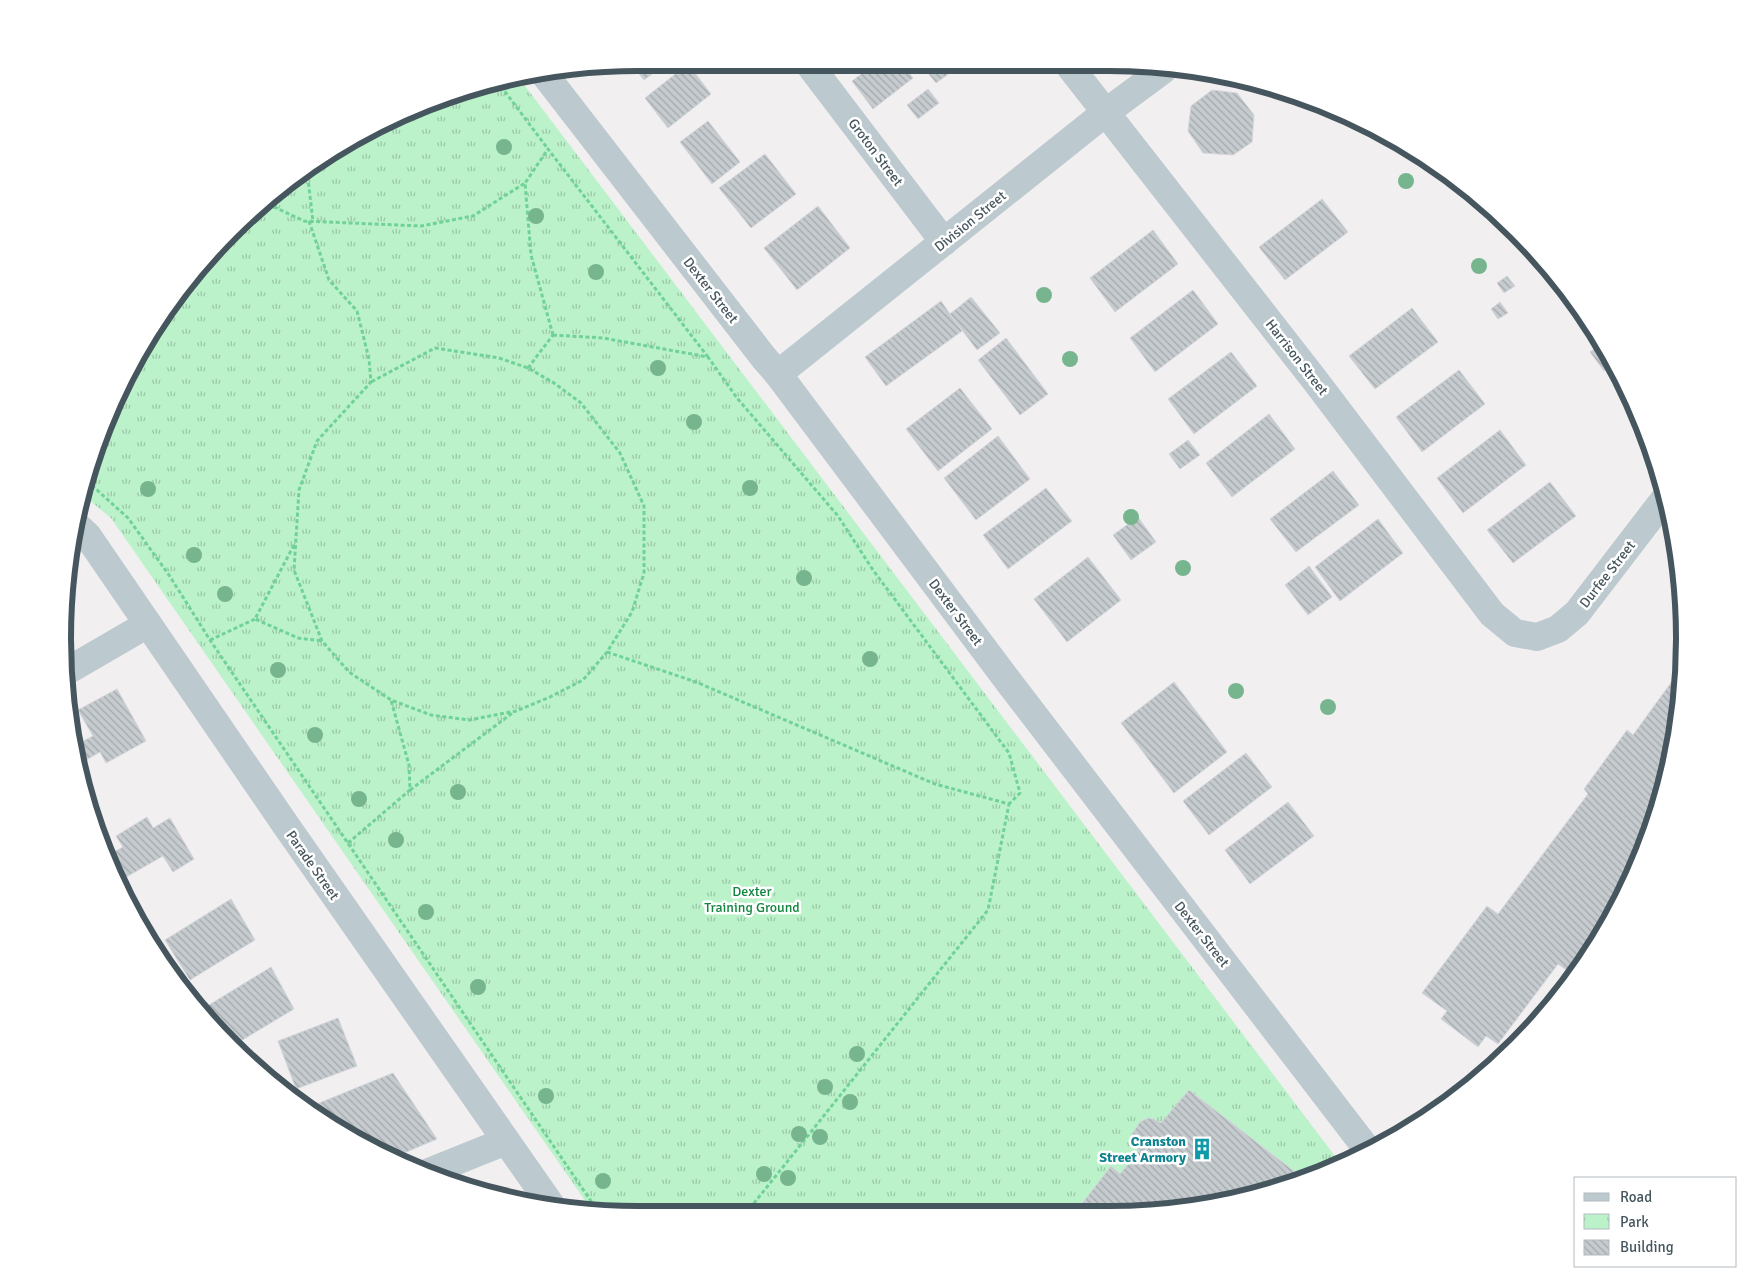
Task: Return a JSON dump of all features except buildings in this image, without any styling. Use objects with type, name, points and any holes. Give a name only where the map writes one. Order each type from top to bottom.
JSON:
[{"type":"street","name":"Groton Street","points":[[815,71],[944,242]]},
{"type":"street","name":"Harrison Street","points":[[1074,71],[1314,378],[1492,614],[1515,633],[1537,638]]},
{"type":"street","name":"Division Street","points":[[778,374],[1105,113],[1158,73]]},
{"type":"street","name":"Dexter Street","points":[[548,79],[778,374],[1011,684],[1364,1144]]},
{"type":"street","name":"Durfee Street","points":[[1537,638],[1558,629],[1578,613],[1659,506]]},
{"type":"street","name":"Parade Street","points":[[82,530],[87,535],[316,869],[546,1198]]},
{"type":"street","points":[[72,667],[148,624]]},
{"type":"street","points":[[437,1169],[506,1140]]},
{"type":"path","points":[[503,88],[708,357],[737,398],[838,516],[873,570],[1009,753],[1020,793],[1009,804],[988,910],[752,1206]]},
{"type":"path","points":[[272,206],[304,221],[314,222],[421,226],[473,216],[525,183],[548,149]]},
{"type":"path","points":[[308,177],[314,222]]},
{"type":"path","points":[[525,183],[531,255],[553,335]]},
{"type":"path","points":[[309,221],[329,280],[357,311],[369,359],[371,382]]},
{"type":"path","points":[[553,335],[603,338],[708,357]]},
{"type":"path","points":[[528,368],[553,335]]},
{"type":"path","points":[[436,348],[499,358],[528,368],[554,382],[580,403],[620,453],[644,506],[644,573],[632,612],[607,652],[583,680],[550,697],[516,711],[469,720],[431,715],[391,700],[349,672],[322,641],[294,570],[299,490],[317,442],[371,382],[436,348]]},
{"type":"path","points":[[92,487],[128,518],[169,575],[210,640],[593,1204]]},
{"type":"path","points":[[210,640],[255,619],[295,543]]},
{"type":"path","points":[[255,619],[298,638],[322,641]]},
{"type":"path","points":[[607,652],[696,682],[935,784],[1009,804]]},
{"type":"path","points":[[391,700],[409,765],[410,790]]},
{"type":"path","points":[[348,842],[410,790],[516,711]]},
{"type":"green space","name":"Dexter Training Ground","points":[[523,83],[1336,1158],[1291,1176],[1219,1195],[1146,1205],[638,1206],[587,1203],[111,518],[89,500],[101,456],[114,421],[147,355],[167,323],[188,293],[237,237],[293,188],[355,147],[421,114],[456,101]]},
{"type":"place","name":"Cranston Street Armory","points":[[1202,1149]]}]
